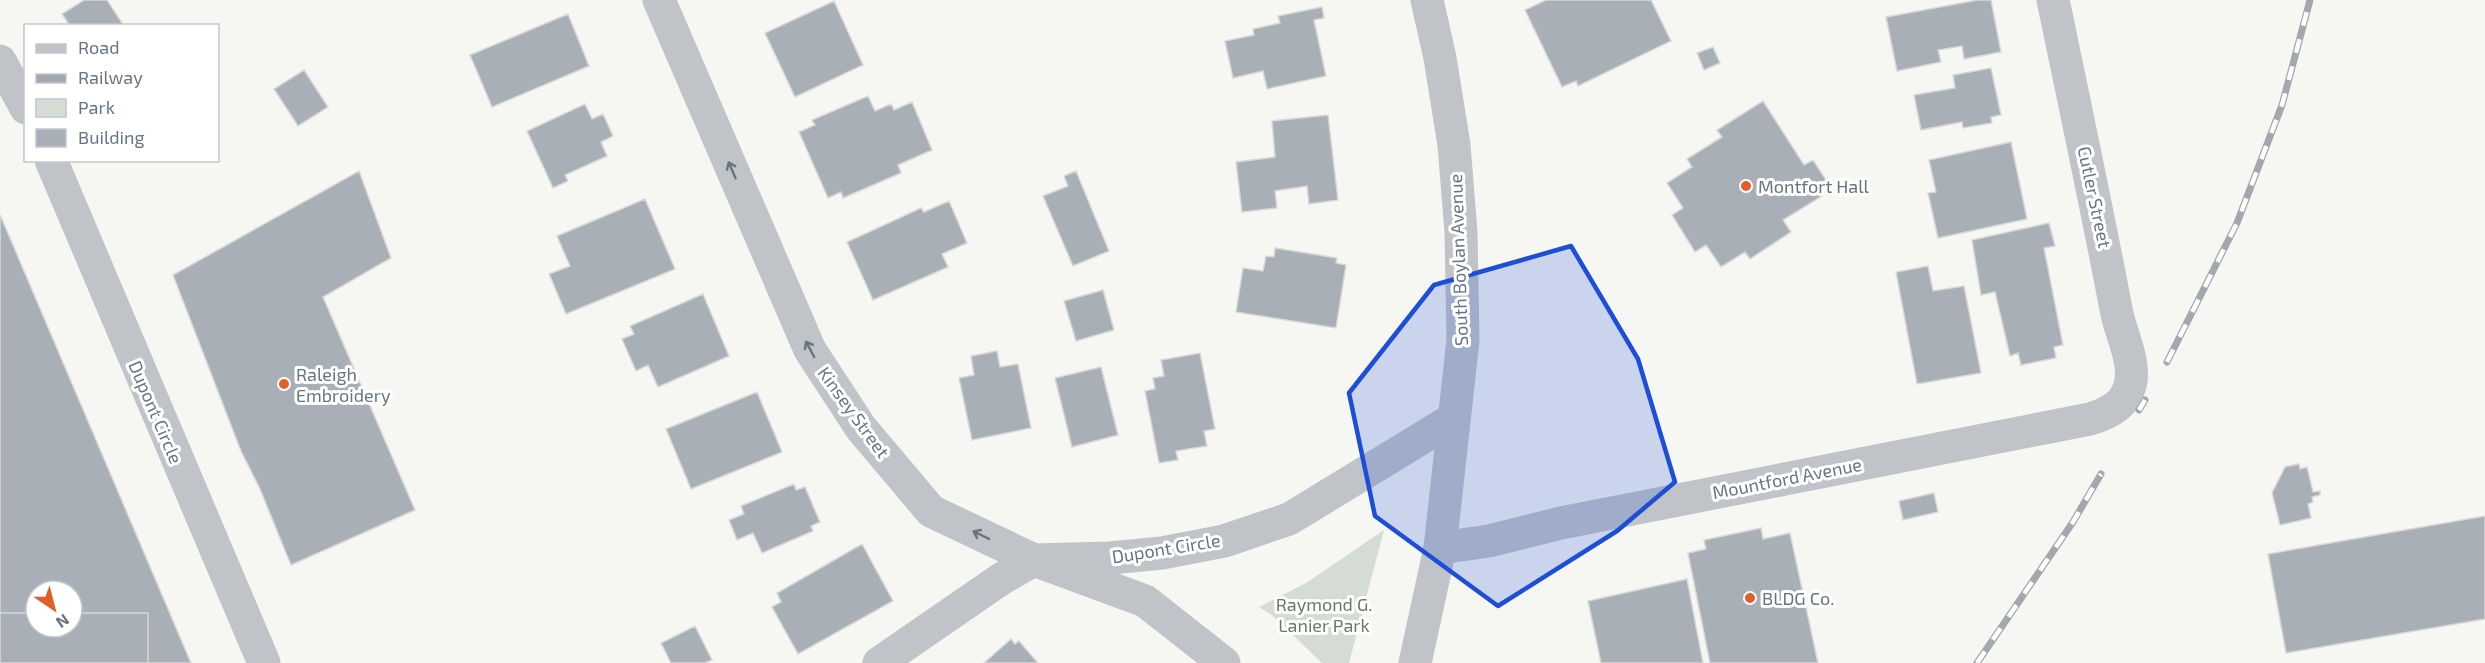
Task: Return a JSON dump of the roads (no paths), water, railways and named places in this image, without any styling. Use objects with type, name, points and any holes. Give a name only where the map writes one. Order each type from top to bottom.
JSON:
[{"type":"street","name":"Kinsey Street","points":[[658,0],[810,350],[861,428],[931,511],[1034,560],[1145,601],[1224,663]]},
{"type":"street","name":"South Boylan Avenue","points":[[1415,663],[1440,548],[1463,340],[1461,232],[1454,145],[1440,58],[1427,0]]},
{"type":"street","name":"Cutler Street","points":[[2053,0],[2105,244],[2118,317],[2130,363],[2131,381],[2127,395]]},
{"type":"street","points":[[0,61],[24,104]]},
{"type":"street","name":"Dupont Circle","points":[[52,162],[264,663]]},
{"type":"street","name":"Mountford Avenue","points":[[1440,548],[1489,541],[1561,523],[2108,413],[2119,406],[2127,395]]},
{"type":"street","name":"Dupont Circle","points":[[879,663],[1001,579],[1034,560],[1110,558],[1162,553],[1224,541],[1289,519],[1453,419]]},
{"type":"railway","points":[[2167,362],[2237,223],[2282,105],[2310,0]]},
{"type":"railway","points":[[2139,410],[2145,400]]},
{"type":"railway","points":[[1977,663],[2073,522],[2101,474]]},
{"type":"place","name":"Montfort Hall","points":[[1746,186]]},
{"type":"place","name":"Raleigh Embroidery","points":[[284,384]]},
{"type":"place","name":"BLDG Co.","points":[[1750,598]]},
{"type":"park label","name":"Raymond G. Lanier Park","points":[[1324,614]]}]
